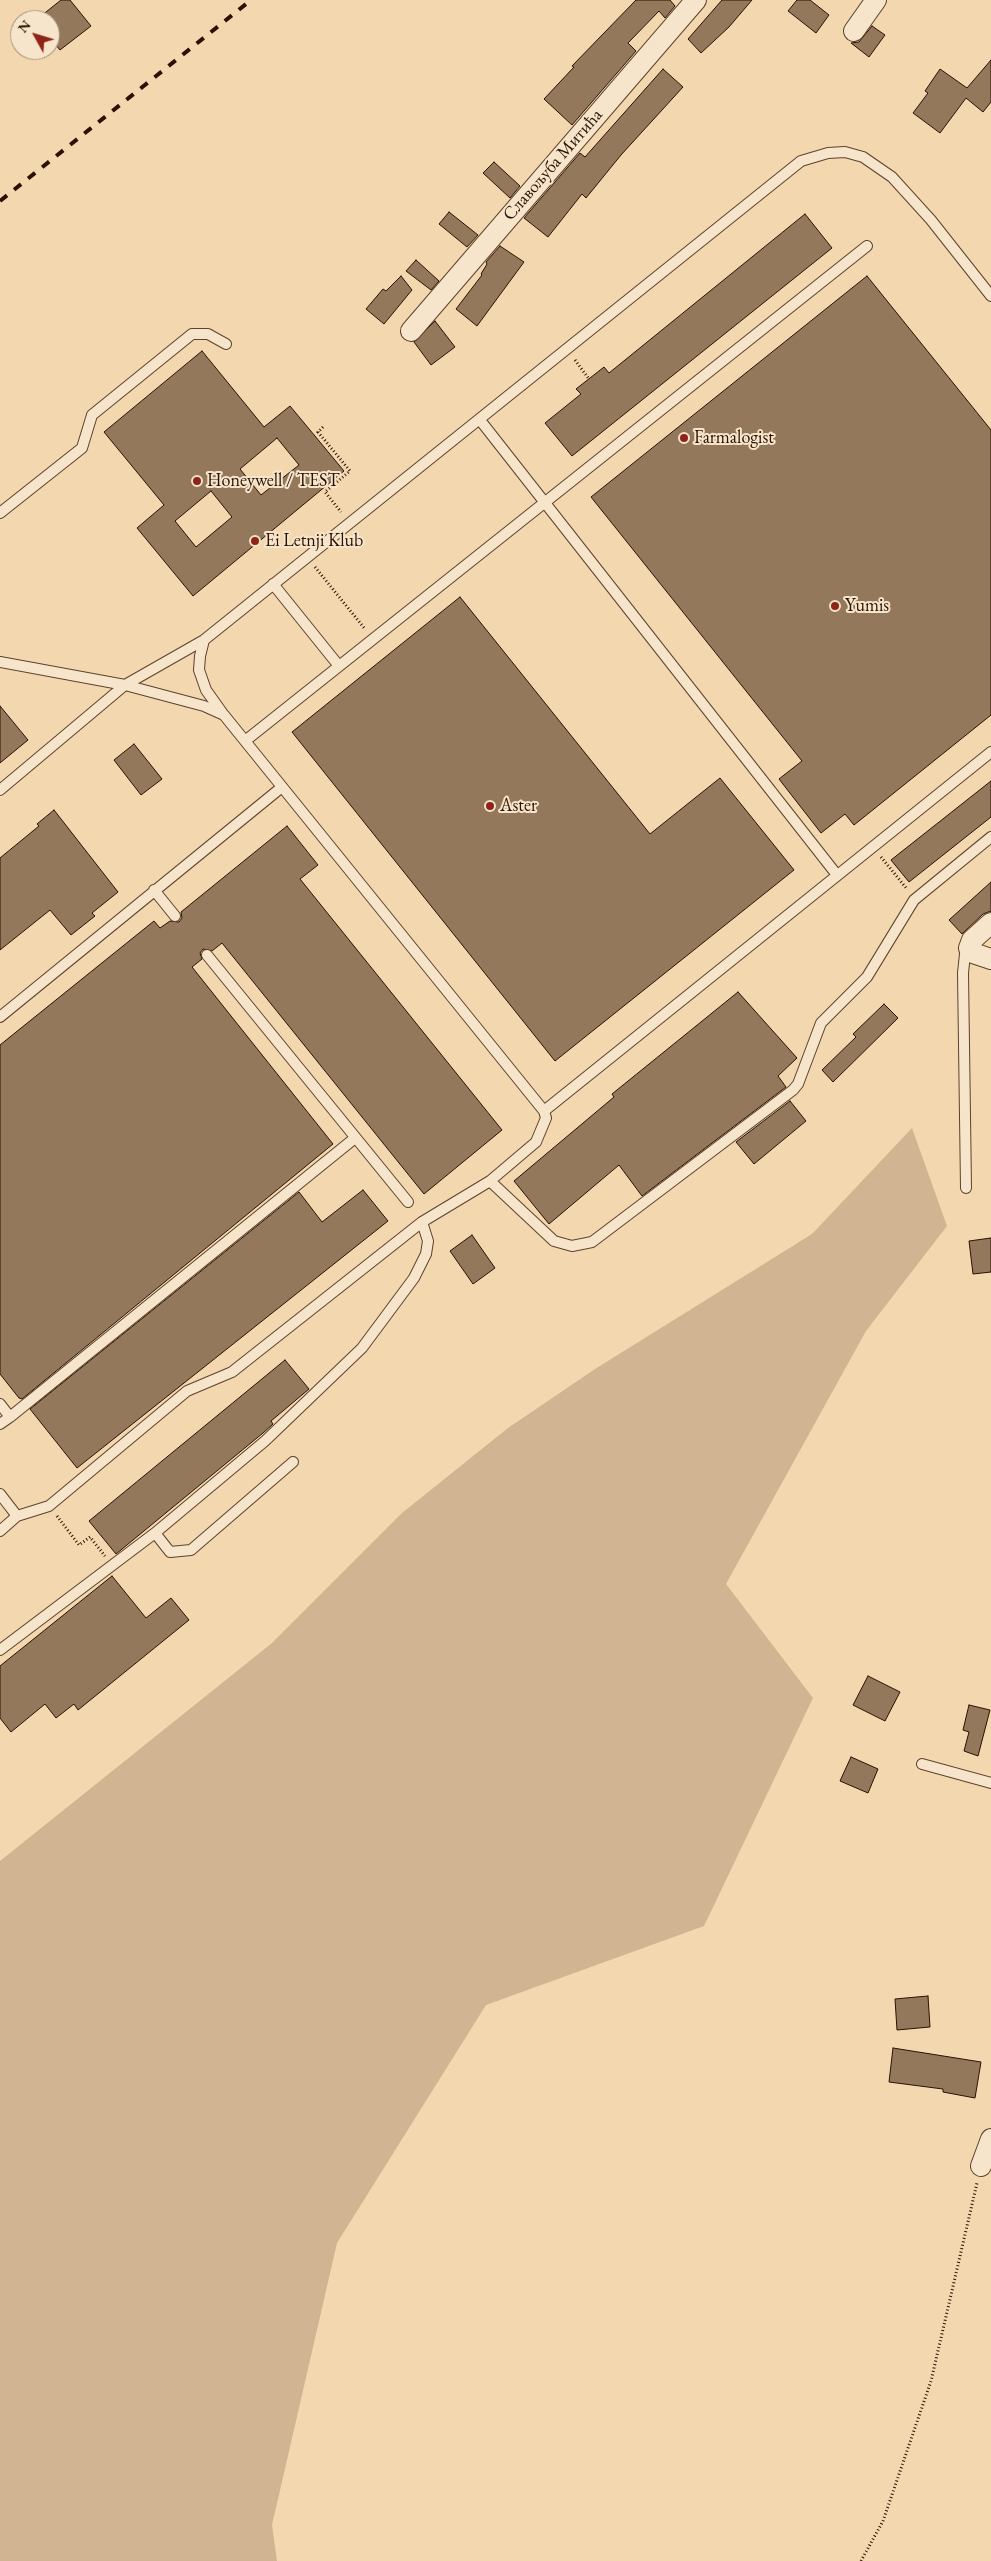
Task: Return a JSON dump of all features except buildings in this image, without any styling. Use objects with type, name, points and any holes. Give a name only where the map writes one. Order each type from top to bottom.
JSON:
[{"type":"street","name":"Славољуба Митића","points":[[411,331],[696,0]]},
{"type":"street","points":[[854,31],[876,0]]},
{"type":"street","points":[[991,924],[972,940],[969,948],[973,953],[991,959]]},
{"type":"street","points":[[981,2166],[991,2139]]},
{"type":"lane","points":[[0,790],[125,685],[204,640],[480,420],[788,169],[801,161],[828,153],[845,152],[863,158],[892,177],[931,220],[991,296]]},
{"type":"lane","points":[[245,741],[867,246]]},
{"type":"lane","points":[[0,513],[82,448],[92,416],[192,334],[208,334],[226,344]]},
{"type":"lane","points":[[480,420],[836,875]]},
{"type":"lane","points":[[273,584],[339,666]]},
{"type":"lane","points":[[0,1531],[17,1516],[49,1506],[187,1390],[232,1372],[422,1222],[490,1181],[536,1142],[546,1118],[544,1110],[224,715],[206,690],[200,670],[200,656],[204,640]]},
{"type":"lane","points":[[0,662],[125,685],[204,706],[224,715]]},
{"type":"lane","points":[[544,1110],[991,752]]},
{"type":"lane","points":[[0,1017],[282,787]]},
{"type":"lane","points":[[490,1181],[554,1241],[572,1246],[592,1242],[793,1090],[798,1084],[821,1023],[867,977],[914,900],[991,837]]},
{"type":"lane","points":[[154,890],[175,916]]},
{"type":"lane","points":[[966,1188],[963,973],[965,954],[969,948]]},
{"type":"lane","points":[[207,956],[408,1202]]},
{"type":"lane","points":[[0,1424],[355,1138]]},
{"type":"lane","points":[[0,1650],[155,1533],[265,1441],[362,1348],[414,1278],[426,1254],[428,1241],[422,1222]]},
{"type":"lane","points":[[0,1404],[10,1417]]},
{"type":"lane","points":[[155,1533],[170,1552],[191,1550],[293,1462]]},
{"type":"lane","points":[[0,1494],[17,1516]]},
{"type":"lane","points":[[922,1764],[991,1783]]},
{"type":"path","points":[[566,350],[589,379]]},
{"type":"path","points":[[323,427],[318,432],[350,471],[325,492],[336,506]]},
{"type":"path","points":[[307,557],[373,639]]},
{"type":"path","points":[[873,846],[908,890]]},
{"type":"path","points":[[49,1506],[79,1545],[90,1537],[113,1566]]},
{"type":"path","points":[[861,2561],[883,2521],[931,2381],[981,2166]]},
{"type":"shaded area","points":[[912,1128],[947,1226],[866,1331],[726,1584],[813,1698],[704,1926],[486,2005],[337,2243],[272,2525],[277,2561],[0,2561],[0,1861],[272,1643],[402,1513],[508,1428],[595,1369],[812,1234]]},
{"type":"railway","points":[[0,201],[251,0]]},
{"type":"place","name":"Farmalogist","points":[[684,438]]},
{"type":"place","name":"Honeywell / TEST","points":[[197,481]]},
{"type":"place","name":"Ei Letnji Klub","points":[[255,541]]},
{"type":"place","name":"Yumis","points":[[835,606]]},
{"type":"place","name":"Aster","points":[[490,806]]}]
